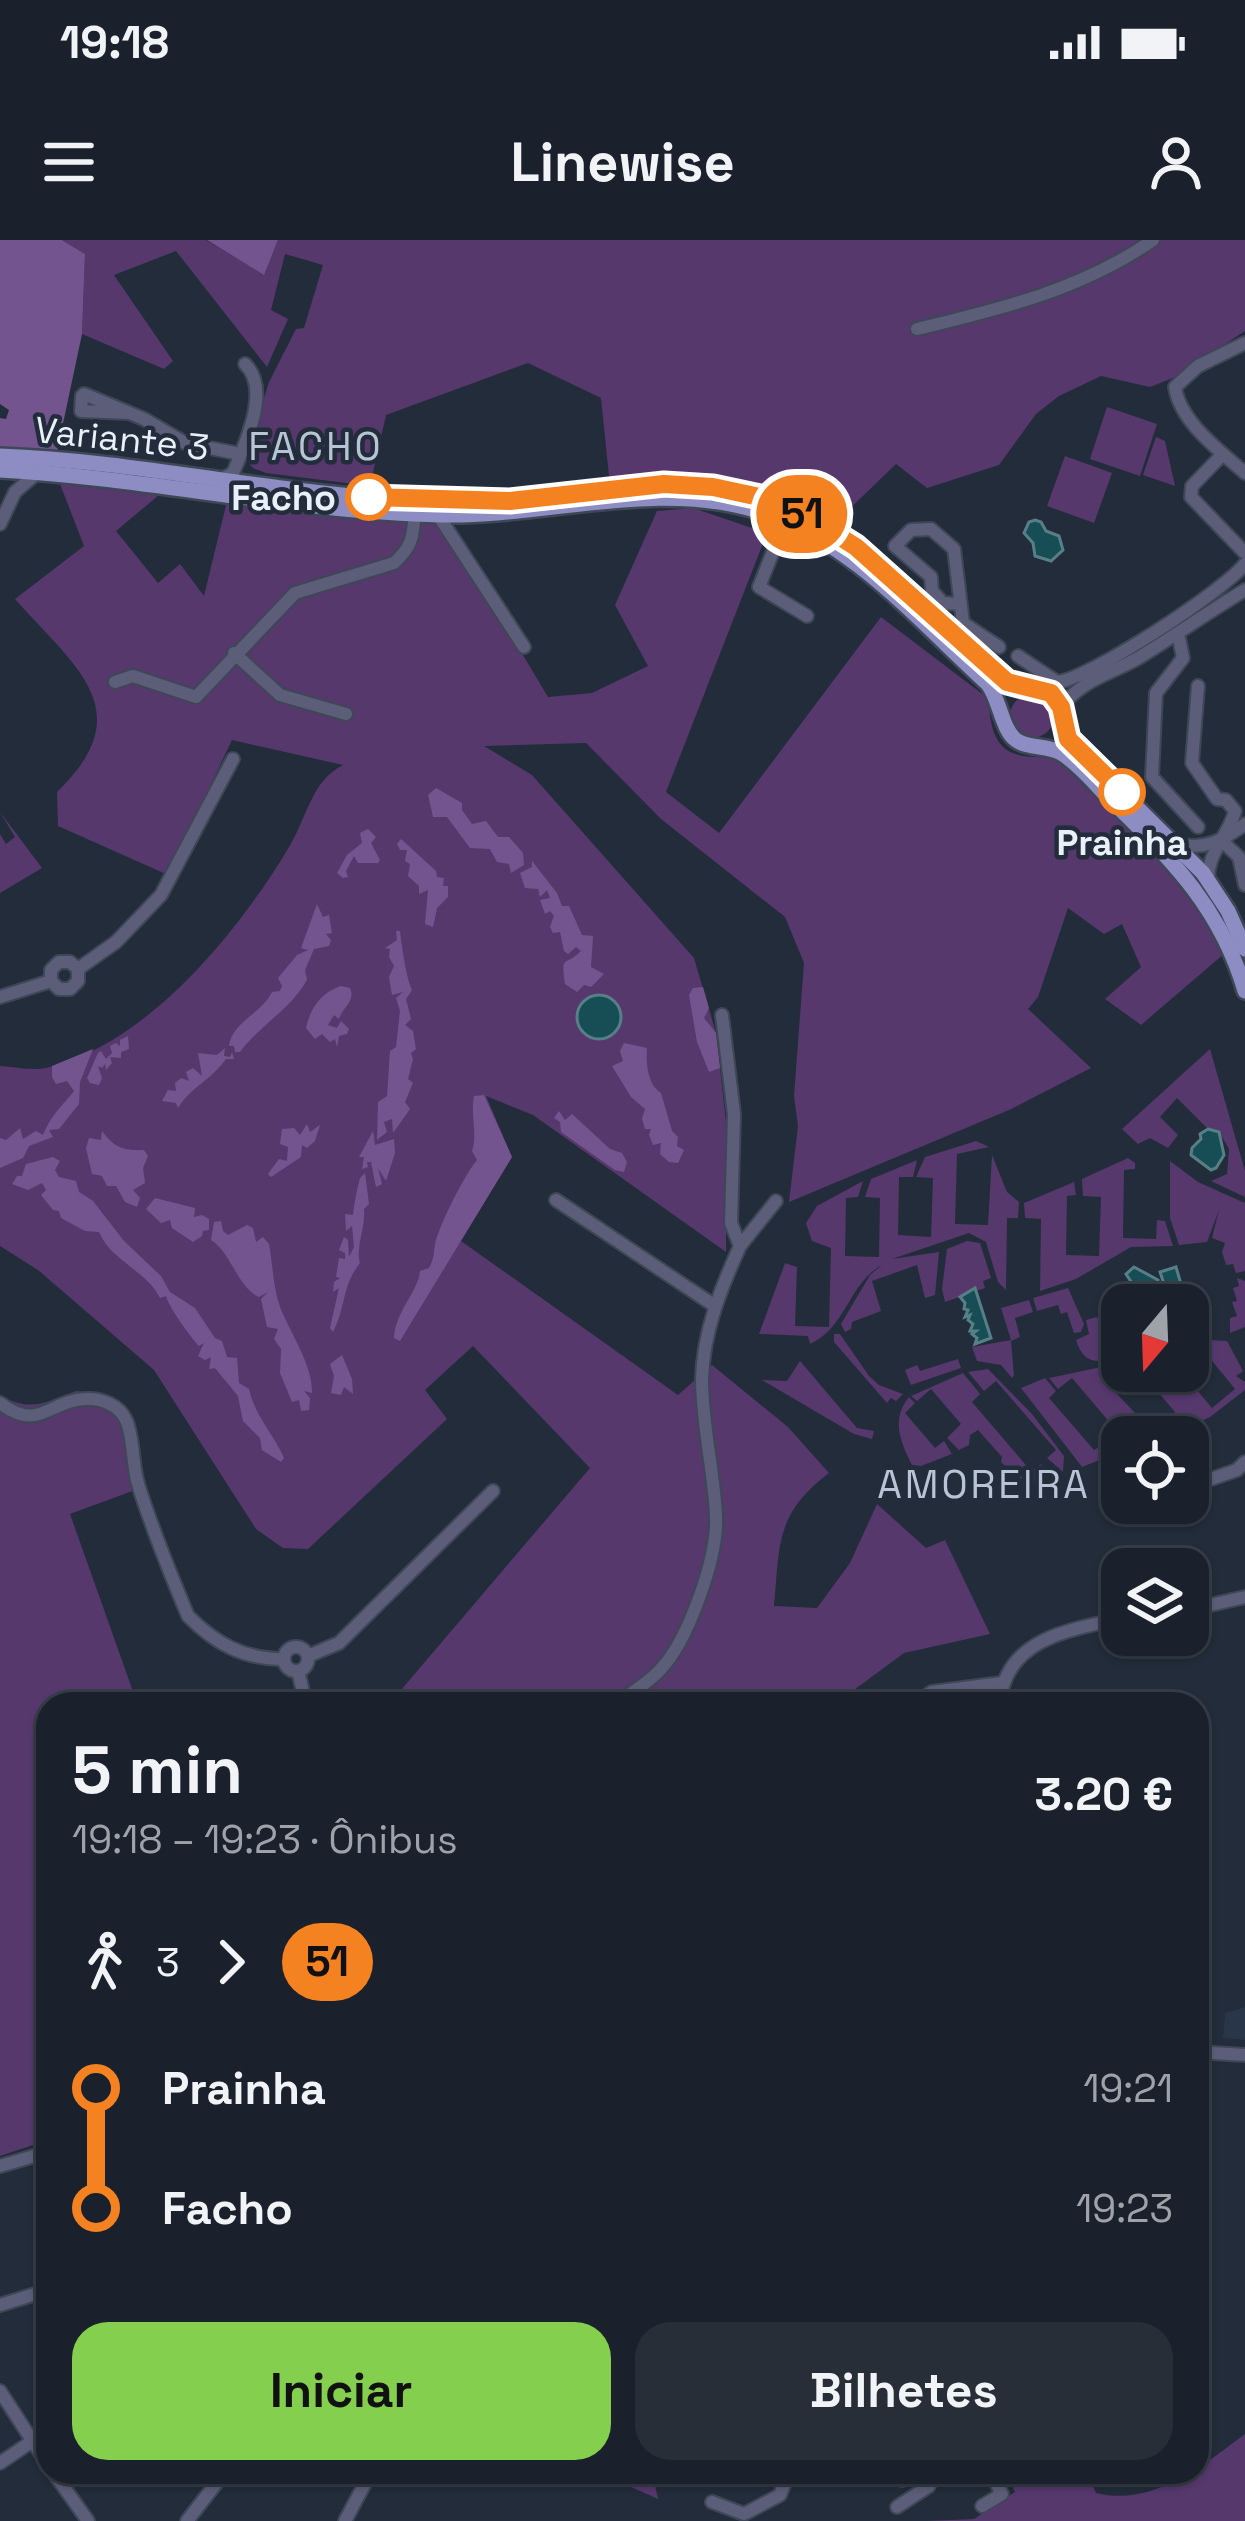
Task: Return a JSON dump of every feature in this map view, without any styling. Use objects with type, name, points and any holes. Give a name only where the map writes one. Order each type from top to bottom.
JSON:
[{"type":"main road","name":"Variante 3","points":[[0,456],[395,500],[479,501],[688,484],[769,499],[837,533],[997,674],[1017,686],[1033,687]]},
{"type":"main road","name":"Variante 3","points":[[0,474],[41,472],[415,513],[540,511],[664,497],[707,500],[763,513],[832,546],[988,684],[1004,713]]},
{"type":"main road","points":[[1245,949],[1210,884],[1176,843],[1073,746],[1051,693],[1033,687],[1016,693],[1004,713],[1012,736],[1064,755],[1179,867],[1213,912],[1245,991]]},
{"type":"main road","points":[[1034,746],[1055,736],[1062,712]]},
{"type":"street","points":[[917,329],[1023,303],[1120,262],[1153,240]]},
{"type":"street","points":[[1245,343],[1198,366],[1175,387],[1184,410],[1245,472]]},
{"type":"street","points":[[221,479],[233,473],[259,384],[245,364]]},
{"type":"street","points":[[129,413],[185,443],[240,454]]},
{"type":"street","points":[[240,454],[249,474],[269,485]]},
{"type":"street","points":[[1223,454],[1192,486],[1191,497],[1245,553]]},
{"type":"street","points":[[3,519],[20,485],[41,472]]},
{"type":"street","points":[[0,474],[8,491],[3,519]]},
{"type":"street","points":[[115,682],[133,676],[196,697],[295,592],[394,562],[412,544],[415,513]]},
{"type":"street","points":[[763,513],[776,528],[759,587],[807,616]]},
{"type":"street","points":[[438,514],[524,646]]},
{"type":"street","points":[[774,543],[785,530],[799,527]]},
{"type":"street","points":[[959,604],[944,603],[932,591],[931,577],[895,546],[910,530],[932,529],[954,549],[963,622],[998,647]]},
{"type":"street","points":[[1018,656],[1057,682],[1075,679],[1154,632],[1245,564]]},
{"type":"street","points":[[1051,693],[1065,696],[1163,643],[1245,590]]},
{"type":"street","points":[[1178,633],[1183,658],[1156,693],[1152,777],[1198,827]]},
{"type":"street","points":[[1163,643],[1183,658]]},
{"type":"street","points":[[234,653],[280,695],[346,714]]},
{"type":"street","points":[[1198,686],[1192,763],[1217,799],[1226,800],[1235,811],[1210,860],[1210,884]]},
{"type":"street","points":[[1062,712],[1074,691]]},
{"type":"street","points":[[78,970],[116,942],[161,895],[233,759]]},
{"type":"street","points":[[1176,843],[1195,848],[1222,842],[1245,824]]},
{"type":"street","points":[[1222,842],[1242,853],[1245,885]]},
{"type":"street","points":[[59,962],[70,962],[78,970],[78,981],[70,988],[58,988],[51,981],[51,970],[59,962]]},
{"type":"street","points":[[0,997],[51,981]]},
{"type":"street","points":[[722,1015],[734,1114],[731,1222],[740,1246]]},
{"type":"street","points":[[556,1200],[715,1306]]},
{"type":"street","points":[[632,1692],[659,1672],[674,1652],[710,1566],[716,1515],[702,1377],[715,1306],[740,1246],[776,1201]]},
{"type":"street","points":[[0,1403],[11,1412],[38,1417],[67,1402],[92,1398],[122,1413],[137,1482],[188,1616],[205,1633],[242,1655],[284,1659]]},
{"type":"street","points":[[1209,1480],[1245,1462]]},
{"type":"street","points":[[308,1656],[339,1643],[493,1491]]},
{"type":"street","points":[[1209,1605],[1245,1597]]},
{"type":"street","points":[[1001,1692],[1010,1665],[1030,1648],[1101,1626]]},
{"type":"street","points":[[294,1647],[308,1656],[307,1666],[298,1671],[288,1669],[284,1659],[294,1647]]},
{"type":"street","points":[[298,1671],[304,1692]]},
{"type":"street","points":[[932,1692],[1002,1683]]},
{"type":"street","points":[[1209,2053],[1245,2055]]},
{"type":"street","points":[[0,2166],[36,2156]]},
{"type":"street","points":[[0,2306],[36,2294]]},
{"type":"street","points":[[0,2391],[36,2449]]},
{"type":"street","points":[[0,2463],[31,2442]]},
{"type":"street","points":[[61,2484],[88,2521]]},
{"type":"street","points":[[188,2521],[215,2484]]},
{"type":"street","points":[[345,2521],[365,2484]]},
{"type":"street","points":[[712,2502],[745,2513],[780,2495],[784,2484]]},
{"type":"street","points":[[897,2507],[928,2484]]},
{"type":"street","points":[[982,2506],[1002,2494],[997,2484]]},
{"type":"shaded area","points":[[0,240],[62,240],[85,254],[82,334],[57,452],[0,449],[0,418],[6,419],[9,410],[0,404]]},
{"type":"shaded area","points":[[62,240],[206,240],[264,274],[278,240],[1245,240],[1245,331],[1173,378],[1150,387],[1101,376],[1059,396],[1036,414],[999,465],[927,488],[896,464],[836,522],[772,493],[721,478],[609,476],[601,398],[528,363],[386,415],[370,486],[266,473],[247,461],[248,450],[269,382],[296,329],[304,328],[323,265],[285,254],[271,310],[288,319],[267,367],[176,251],[114,275],[173,361],[164,369],[82,334],[85,254]]},
{"type":"shaded area","points":[[207,240],[278,240],[264,275]]},
{"type":"shaded area","points":[[1107,407],[1157,424],[1140,476],[1090,459]]},
{"type":"shaded area","points":[[1156,437],[1165,441],[1175,486],[1143,475]]},
{"type":"shaded area","points":[[1065,456],[1112,473],[1094,523],[1047,506]]},
{"type":"shaded area","points":[[60,484],[159,495],[116,531],[158,583],[180,564],[204,596],[227,501],[443,521],[548,697],[592,693],[648,666],[615,605],[657,511],[693,508],[767,533],[666,792],[719,833],[881,617],[989,699],[993,729],[1004,747],[1023,756],[1053,756],[1186,882],[1225,953],[1141,1025],[1105,999],[1141,967],[1122,924],[1104,934],[1068,908],[1038,997],[1028,1009],[1091,1068],[1009,1110],[789,1202],[798,1126],[794,1096],[804,963],[785,917],[661,819],[586,743],[484,746],[532,775],[694,958],[716,1033],[726,1122],[726,1252],[533,1115],[486,1096],[512,1157],[461,1241],[678,1395],[712,1365],[788,1427],[829,1473],[789,1517],[780,1547],[774,1606],[817,1608],[850,1563],[877,1504],[926,1548],[945,1540],[990,1634],[904,1653],[851,1692],[399,1692],[590,1468],[473,1346],[425,1390],[447,1419],[308,1549],[283,1548],[256,1529],[154,1370],[38,1270],[0,1246],[0,1066],[41,1069],[83,1055],[120,1036],[154,1010],[244,914],[289,847],[317,790],[343,765],[232,740],[168,875],[58,826],[57,792],[82,763],[95,737],[97,713],[77,668],[15,599],[84,546]]},
{"type":"shaded area","points":[[1035,520],[1059,536],[1063,550],[1051,561],[1035,556],[1033,543],[1024,533]]},
{"type":"shaded area","points":[[1032,694],[1047,701],[1054,716],[1047,731],[1032,738],[1017,731],[1010,716],[1017,701]]},
{"type":"shaded area","points":[[436,788],[462,803],[472,824],[486,821],[498,837],[509,837],[523,853],[524,865],[511,873],[509,864],[497,862],[490,849],[470,848],[447,817],[433,817],[428,795]]},
{"type":"shaded area","points":[[0,812],[42,868],[0,893],[0,834],[6,844],[15,837]]},
{"type":"shaded area","points":[[368,829],[376,837],[371,843],[380,860],[358,863],[354,856],[348,877],[343,878],[337,873],[347,855],[362,843],[360,833]]},
{"type":"shaded area","points":[[401,839],[448,886],[448,897],[437,908],[433,927],[425,924],[428,890],[419,894],[419,886],[408,876],[407,850],[400,850],[397,844]]},
{"type":"shaded area","points":[[532,861],[562,906],[569,906],[582,935],[593,936],[591,967],[604,974],[591,987],[584,985],[577,992],[565,984],[564,964],[581,951],[576,947],[568,954],[560,932],[553,933],[554,916],[550,911],[545,914],[540,900],[550,898],[547,890],[540,897],[538,889],[525,888],[520,873],[532,867]]},
{"type":"shaded area","points":[[317,904],[323,917],[329,915],[329,946],[314,949],[300,991],[235,1052],[229,1046],[235,1031],[272,992],[280,991],[278,978],[297,955],[308,950],[301,948]]},
{"type":"shaded area","points":[[396,931],[400,931],[412,990],[406,999],[411,1019],[405,1025],[413,1031],[416,1049],[411,1053],[408,1079],[413,1083],[405,1102],[410,1109],[393,1133],[392,1119],[384,1122],[387,1132],[377,1140],[378,1102],[387,1096],[390,1051],[396,1047],[400,1011],[396,998],[403,992],[392,995],[389,977],[394,966],[390,949],[385,948],[397,940]]},
{"type":"shaded area","points":[[341,986],[350,988],[351,997],[339,1019],[334,1015],[328,1025],[337,1028],[341,1021],[349,1029],[339,1036],[337,1047],[335,1039],[330,1042],[322,1034],[315,1039],[306,1028],[318,1002]]},
{"type":"shaded area","points":[[703,987],[709,1008],[704,1018],[716,1033],[720,1068],[709,1072],[697,1042],[689,995],[693,988]]},
{"type":"shaded area","points":[[599,995],[615,1001],[621,1017],[615,1033],[599,1039],[583,1033],[577,1017],[583,1001]]},
{"type":"shaded area","points":[[128,1036],[129,1049],[121,1052],[121,1058],[110,1057],[112,1063],[106,1070],[105,1064],[98,1066],[99,1085],[90,1083],[87,1078],[98,1053],[106,1059],[112,1053],[110,1046],[120,1046],[120,1040]]},
{"type":"shaded area","points":[[624,1043],[647,1048],[650,1078],[661,1093],[677,1146],[684,1150],[678,1163],[660,1154],[661,1143],[653,1145],[651,1129],[645,1129],[642,1119],[645,1109],[631,1097],[612,1066],[623,1061]]},
{"type":"shaded area","points":[[225,1048],[224,1056],[232,1052],[234,1059],[226,1059],[178,1108],[176,1103],[162,1101],[168,1090],[176,1091],[175,1083],[181,1078],[189,1081],[186,1072],[193,1068],[202,1076],[198,1053],[217,1055]]},
{"type":"shaded area","points":[[93,1049],[80,1082],[79,1104],[59,1129],[49,1130],[53,1137],[29,1146],[23,1158],[0,1168],[0,1138],[6,1140],[20,1128],[23,1139],[36,1131],[43,1135],[74,1091],[67,1081],[56,1084],[52,1066]]},
{"type":"shaded area","points":[[1210,1049],[1245,1171],[1245,1197],[1211,1181],[1227,1174],[1229,1149],[1219,1132],[1208,1129],[1177,1098],[1160,1117],[1178,1135],[1168,1148],[1150,1138],[1138,1144],[1122,1129]]},
{"type":"shaded area","points":[[484,1095],[512,1157],[400,1341],[394,1338],[398,1319],[420,1271],[429,1268],[443,1222],[477,1160],[472,1151],[473,1103],[474,1096]]},
{"type":"shaded area","points":[[559,1111],[565,1120],[572,1114],[610,1149],[622,1153],[627,1162],[624,1172],[561,1132],[554,1118]]},
{"type":"shaded area","points":[[307,1124],[310,1132],[320,1125],[315,1141],[307,1148],[302,1145],[301,1157],[271,1177],[268,1174],[279,1159],[287,1161],[288,1147],[280,1144],[282,1129],[294,1128],[300,1135]]},
{"type":"shaded area","points":[[1208,1129],[1219,1132],[1224,1155],[1211,1170],[1191,1155],[1200,1134]]},
{"type":"shaded area","points":[[102,1131],[119,1147],[144,1150],[148,1156],[143,1168],[145,1183],[133,1190],[140,1198],[137,1207],[125,1202],[116,1186],[107,1186],[102,1176],[92,1174],[86,1148],[89,1138],[101,1140]]},
{"type":"shaded area","points":[[373,1131],[375,1145],[394,1139],[395,1153],[386,1181],[378,1168],[382,1184],[376,1187],[371,1162],[362,1169],[364,1157],[359,1157]]},
{"type":"shaded area","points":[[976,1141],[989,1147],[957,1154],[955,1224],[988,1225],[992,1155],[1007,1192],[1019,1202],[1018,1218],[1007,1218],[1006,1290],[998,1282],[986,1242],[969,1233],[892,1259],[939,1252],[935,1295],[925,1298],[917,1265],[872,1281],[881,1311],[852,1322],[845,1332],[841,1324],[870,1275],[882,1265],[871,1273],[862,1283],[832,1327],[810,1344],[808,1336],[759,1334],[785,1263],[797,1267],[795,1326],[829,1327],[831,1248],[812,1241],[806,1223],[817,1206],[863,1181],[858,1197],[846,1198],[845,1256],[879,1257],[880,1198],[865,1197],[871,1179],[917,1160],[913,1177],[899,1177],[898,1235],[931,1237],[933,1178],[916,1177],[925,1157]]},
{"type":"shaded area","points":[[53,1157],[60,1161],[55,1170],[59,1177],[76,1181],[79,1192],[93,1201],[170,1292],[195,1308],[222,1341],[227,1357],[237,1358],[239,1383],[249,1389],[284,1458],[281,1462],[262,1450],[260,1438],[243,1421],[238,1396],[215,1368],[209,1369],[211,1357],[198,1356],[204,1343],[195,1342],[166,1296],[160,1298],[99,1232],[85,1231],[61,1218],[41,1195],[46,1190],[42,1183],[28,1190],[12,1184],[22,1176],[26,1164]]},
{"type":"shaded area","points":[[1128,1158],[1135,1169],[1124,1170],[1123,1238],[1156,1239],[1157,1220],[1165,1221],[1173,1246],[1131,1247],[1076,1279],[1040,1291],[1041,1219],[1025,1218],[1024,1203],[1074,1182],[1076,1195],[1067,1196],[1066,1255],[1099,1256],[1101,1197],[1083,1196],[1082,1179]]},
{"type":"shaded area","points":[[1170,1161],[1198,1182],[1245,1203],[1245,1271],[1236,1273],[1233,1264],[1226,1265],[1225,1243],[1212,1238],[1219,1210],[1207,1242],[1179,1245],[1170,1218]]},
{"type":"shaded area","points":[[365,1173],[369,1204],[364,1209],[360,1263],[333,1332],[339,1288],[333,1292],[334,1282],[340,1278],[336,1277],[339,1258],[345,1259],[339,1250],[344,1237],[349,1257],[354,1247],[345,1214],[353,1215]]},
{"type":"shaded area","points":[[155,1198],[195,1208],[194,1217],[209,1219],[209,1230],[193,1242],[172,1228],[170,1220],[161,1223],[146,1209]]},
{"type":"shaded area","points":[[221,1221],[228,1235],[247,1225],[253,1228],[256,1242],[263,1237],[269,1244],[279,1304],[309,1373],[312,1393],[304,1391],[310,1398],[309,1410],[301,1411],[299,1400],[292,1402],[280,1373],[281,1349],[274,1339],[278,1329],[267,1327],[261,1299],[268,1292],[259,1297],[251,1292],[211,1240],[214,1222]]},
{"type":"shaded area","points":[[967,1241],[980,1243],[991,1278],[983,1281],[985,1288],[945,1302],[947,1249]]},
{"type":"shaded area","points":[[1134,1267],[1158,1280],[1157,1284],[1133,1284],[1126,1274]]},
{"type":"shaded area","points":[[1176,1267],[1181,1284],[1164,1284],[1160,1272]]},
{"type":"shaded area","points":[[1237,1278],[1245,1281],[1245,1327],[1230,1333],[1230,1318],[1237,1316],[1232,1302],[1237,1301],[1233,1288],[1239,1286]]},
{"type":"shaded area","points":[[975,1288],[991,1338],[975,1344],[977,1338],[972,1334],[976,1331],[970,1331],[973,1324],[970,1315],[965,1317],[968,1310],[960,1297]]},
{"type":"shaded area","points":[[1068,1288],[1084,1324],[1081,1332],[1074,1333],[1067,1312],[1061,1314],[1058,1305],[1037,1311],[1033,1298]]},
{"type":"shaded area","points":[[1029,1300],[1033,1312],[1015,1318],[1020,1337],[1011,1341],[1012,1378],[1001,1365],[977,1361],[972,1347],[1011,1340],[1001,1308]]},
{"type":"shaded area","points":[[1097,1317],[1101,1360],[1095,1361],[1086,1357],[1076,1340],[1089,1334],[1086,1320]]},
{"type":"shaded area","points":[[834,1334],[840,1334],[879,1385],[903,1394],[887,1403],[834,1342]]},
{"type":"shaded area","points":[[1209,1340],[1227,1341],[1243,1371],[1236,1376],[1245,1382],[1245,1390],[1209,1417],[1171,1416],[1175,1412],[1158,1392],[1199,1392],[1212,1408],[1235,1389],[1209,1357]]},
{"type":"shaded area","points":[[342,1355],[353,1394],[344,1387],[341,1395],[331,1393],[330,1364]]},
{"type":"shaded area","points":[[958,1359],[961,1368],[911,1385],[905,1370],[917,1365],[920,1371]]},
{"type":"shaded area","points":[[800,1361],[857,1428],[874,1431],[872,1439],[854,1434],[762,1380],[787,1381]]},
{"type":"shaded area","points":[[1101,1367],[1101,1392],[1115,1392],[1138,1416],[1104,1416],[1072,1378],[1058,1389],[1049,1378]]},
{"type":"shaded area","points":[[988,1369],[1064,1456],[1063,1472],[1047,1458],[1056,1450],[996,1381],[984,1391],[968,1372]]},
{"type":"shaded area","points":[[963,1373],[980,1394],[972,1402],[1031,1471],[1041,1464],[1051,1476],[1036,1481],[1018,1477],[978,1430],[970,1435],[969,1445],[959,1450],[947,1438],[961,1424],[931,1389],[917,1401],[911,1396]]},
{"type":"shaded area","points":[[1045,1378],[1056,1391],[1049,1398],[1094,1450],[1101,1446],[1101,1459],[1082,1467],[1021,1388]]},
{"type":"shaded area","points":[[76,1391],[96,1394],[123,1410],[136,1435],[146,1486],[70,1514],[133,1692],[36,1692],[36,2144],[0,2156],[0,1395],[20,1404],[47,1402]]},
{"type":"shaded area","points":[[909,1397],[915,1403],[905,1413],[935,1448],[944,1441],[952,1454],[912,1465],[899,1422]]},
{"type":"shaded area","points":[[1245,2007],[1245,2040],[1223,2038],[1225,2013]]},
{"type":"shaded area","points":[[1245,2434],[1245,2521],[926,2521],[974,2519],[1015,2492],[1011,2484],[1092,2484],[1096,2493],[1117,2496],[1169,2484],[1209,2484],[1209,2459]]},
{"type":"shaded area","points":[[619,2484],[655,2484],[658,2499]]},
{"type":"bus line","name":"51","points":[[369,497],[510,501],[664,484],[713,487],[769,499],[856,547],[1007,682],[1051,693],[1061,707],[1073,746],[1122,792]]},
{"type":"place","name":"Facho","points":[[369,497]]},
{"type":"place","name":"Prainha","points":[[1122,792]]},
{"type":"district","name":"FACHO","points":[[316,446]]},
{"type":"district","name":"AMOREIRA","points":[[984,1484]]}]
